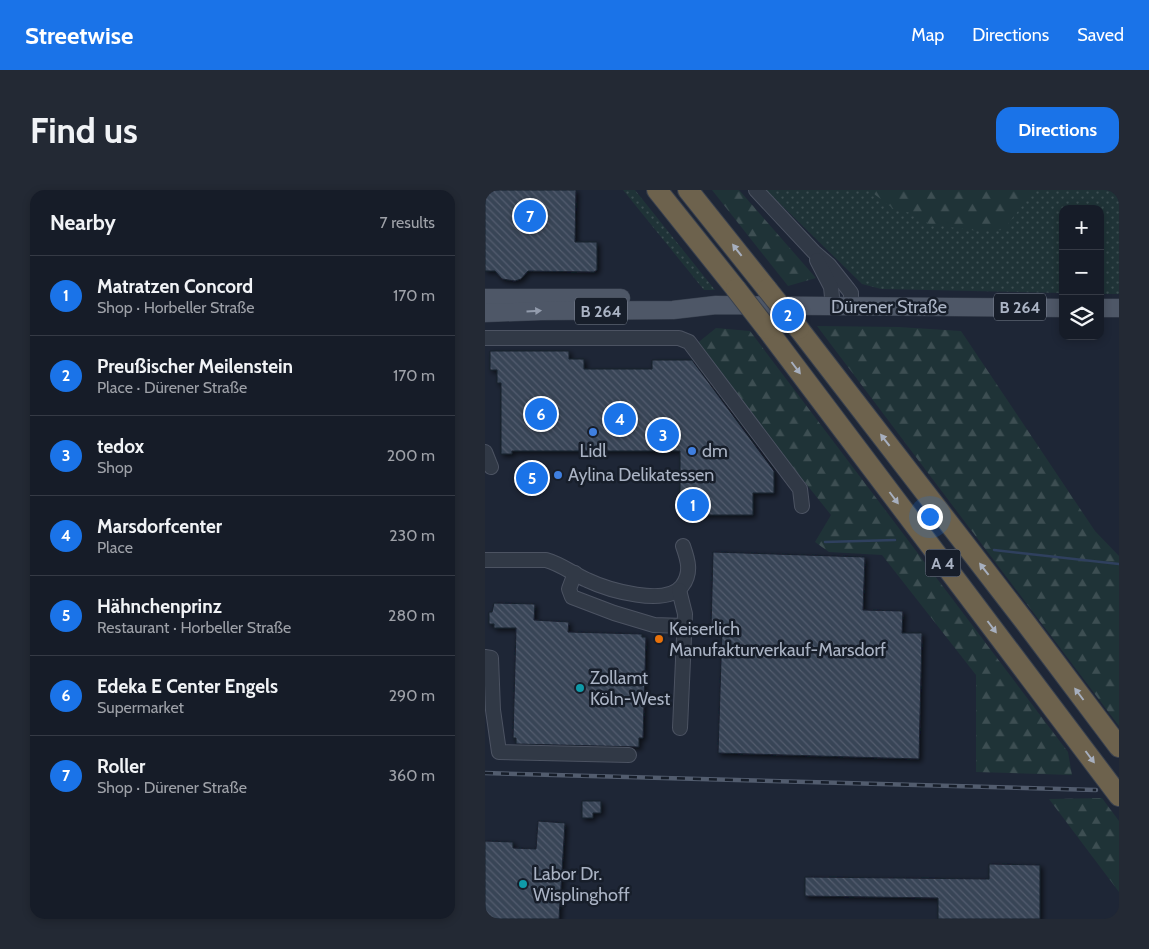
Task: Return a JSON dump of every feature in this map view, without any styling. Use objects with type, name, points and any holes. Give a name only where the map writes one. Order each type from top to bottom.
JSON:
[{"type":"highway","name":"A 4","points":[[657,190],[767,329],[1119,796]]},
{"type":"highway","name":"A 4","points":[[688,190],[799,329],[1119,747]]},
{"type":"main road","name":"Dürener Straße","points":[[485,298],[679,298],[716,305]]},
{"type":"main road","name":"Dürener Straße","points":[[485,313],[673,310],[716,305],[1059,308]]},
{"type":"main road","points":[[1104,308],[1119,308]]},
{"type":"street","points":[[755,190],[813,252],[829,265],[851,293],[851,307]]},
{"type":"street","points":[[813,252],[831,287],[833,307]]},
{"type":"street","points":[[485,338],[679,338],[689,342],[800,489],[802,506]]},
{"type":"street","points":[[485,452],[491,467]]},
{"type":"street","points":[[485,560],[546,560],[555,562],[587,580],[613,590],[646,596],[679,590],[687,580],[689,561],[683,546]]},
{"type":"street","points":[[575,573],[569,589],[571,597],[654,625],[684,626]]},
{"type":"street","points":[[679,590],[685,614],[679,728]]},
{"type":"street","points":[[489,653],[493,710],[499,752],[629,755]]},
{"type":"green space","points":[[623,190],[635,190],[715,290],[704,290]]},
{"type":"green space","points":[[712,190],[739,190],[816,278],[788,286]]},
{"type":"green space","points":[[766,190],[1119,190],[1119,294],[1104,294],[1104,205],[1059,205],[1059,293],[881,289],[862,284]]},
{"type":"green space","points":[[869,190],[1035,190],[1003,230],[978,231],[929,224],[912,213],[895,210]]},
{"type":"green space","points":[[817,326],[899,327],[961,331],[1095,531],[1119,556],[1119,726]]},
{"type":"green space","points":[[716,328],[750,331],[1068,752],[1072,775],[976,772],[976,675],[882,555],[829,552],[815,542],[831,515],[695,345]]},
{"type":"green space","points":[[1102,798],[1119,821],[1119,892],[1049,799]]},
{"type":"building","points":[[485,190],[576,190],[575,242],[597,242],[597,270],[594,272],[528,271],[521,279],[515,281],[502,279],[495,271],[485,271]]},
{"type":"building","points":[[490,351],[569,351],[569,359],[584,359],[584,369],[652,369],[652,360],[692,360],[774,471],[774,493],[753,493],[753,515],[680,515],[680,451],[512,451],[512,454],[501,454],[501,383],[497,383],[497,370],[490,370]]},
{"type":"building","points":[[713,552],[865,557],[863,610],[903,611],[902,633],[922,633],[919,759],[718,753],[722,629],[711,629]]},
{"type":"building","name":"Zollamt Köln-West","points":[[494,603],[535,604],[534,620],[569,622],[568,632],[642,634],[642,637],[646,637],[643,738],[639,738],[639,747],[516,744],[516,738],[513,738],[516,628],[494,628],[494,624],[489,624],[489,612],[492,612]]},
{"type":"building","points":[[582,801],[601,801],[601,813],[593,813],[593,818],[582,818]]},
{"type":"building","name":"Labor Dr. Wisplinghoff","points":[[538,821],[565,823],[559,919],[485,919],[485,841],[513,842],[513,848],[536,849]]},
{"type":"building","points":[[989,864],[1040,865],[1040,919],[938,919],[938,898],[805,896],[805,877],[989,879]]},
{"type":"waterway","points":[[825,542],[895,540]]},
{"type":"waterway","points":[[994,550],[1119,564]]},
{"type":"railway","points":[[485,773],[1096,790]]},
{"type":"place","name":"Roller","points":[[530,216]]},
{"type":"place","name":"Preußischer Meilenstein","points":[[788,315]]},
{"type":"place","name":"Edeka E Center Engels","points":[[541,414]]},
{"type":"place","name":"Marsdorfcenter","points":[[620,419]]},
{"type":"place","name":"Lidl","points":[[593,432]]},
{"type":"place","name":"tedox","points":[[663,435]]},
{"type":"place","name":"dm","points":[[692,451]]},
{"type":"place","name":"Aylina Delikatessen","points":[[558,475]]},
{"type":"place","name":"Hähnchenprinz","points":[[532,478]]},
{"type":"place","name":"Matratzen Concord","points":[[693,505]]},
{"type":"place","name":"Keiserlich Manufakturverkauf-Marsdorf","points":[[659,639]]},
{"type":"place","name":"Zollamt Köln-West","points":[[580,688]]},
{"type":"place","name":"Labor Dr. Wisplinghoff","points":[[523,884]]}]
